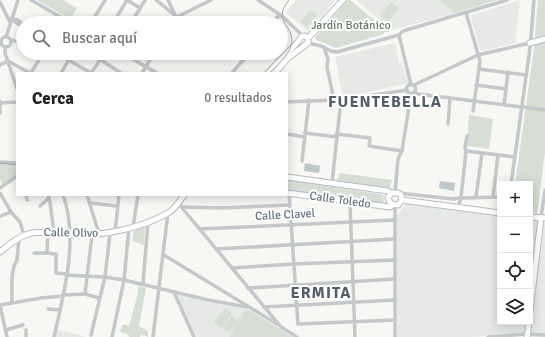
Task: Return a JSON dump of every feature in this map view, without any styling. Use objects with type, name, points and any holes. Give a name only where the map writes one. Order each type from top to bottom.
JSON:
[{"type":"street","points":[[16,86],[5,53],[5,47],[2,46],[1,43],[18,0]]},
{"type":"street","points":[[31,0],[59,16]]},
{"type":"street","points":[[94,16],[104,0]]},
{"type":"street","points":[[117,16],[127,0],[140,8]]},
{"type":"street","points":[[135,16],[145,0]]},
{"type":"street","points":[[156,0],[175,16]]},
{"type":"street","points":[[168,0],[176,16]]},
{"type":"street","points":[[181,16],[211,0]]},
{"type":"street","points":[[258,0],[282,16]]},
{"type":"street","points":[[288,58],[343,0]]},
{"type":"street","points":[[328,59],[330,55],[337,52],[399,35],[405,31],[507,0]]},
{"type":"street","points":[[511,181],[530,43],[534,0]]},
{"type":"street","points":[[0,2],[10,20],[16,23]]},
{"type":"street","points":[[466,13],[480,62],[473,111]]},
{"type":"street","points":[[10,20],[16,20]]},
{"type":"street","points":[[288,22],[305,40],[337,52]]},
{"type":"street","points":[[399,35],[412,85],[416,88],[415,92]]},
{"type":"street","points":[[3,38],[9,38],[11,41],[13,40],[16,42]]},
{"type":"street","points":[[288,102],[342,100],[407,90],[408,86],[478,55],[545,39]]},
{"type":"street","points":[[288,53],[305,40]]},
{"type":"street","points":[[5,47],[10,45],[11,41]]},
{"type":"street","points":[[324,48],[328,59],[327,67],[334,100]]},
{"type":"street","points":[[32,72],[39,60]]},
{"type":"street","points":[[92,72],[100,60],[119,72]]},
{"type":"street","points":[[134,60],[155,72]]},
{"type":"street","points":[[143,72],[150,60]]},
{"type":"street","points":[[233,72],[242,60]]},
{"type":"street","points":[[269,72],[279,60]]},
{"type":"street","points":[[276,72],[286,60]]},
{"type":"street","points":[[0,65],[8,61]]},
{"type":"street","points":[[8,61],[29,72]]},
{"type":"street","points":[[63,72],[69,61],[89,72]]},
{"type":"street","points":[[479,69],[526,75]]},
{"type":"street","points":[[504,105],[508,72]]},
{"type":"street","points":[[11,73],[16,74]]},
{"type":"street","points":[[476,85],[506,89]]},
{"type":"street","points":[[407,90],[411,94]]},
{"type":"street","points":[[411,94],[415,92],[418,94],[474,102],[545,110]]},
{"type":"street","points":[[395,193],[398,159],[402,151],[411,94]]},
{"type":"street","points":[[448,124],[450,98]]},
{"type":"street","points":[[302,160],[309,100]]},
{"type":"street","points":[[332,183],[342,100]]},
{"type":"street","points":[[0,113],[0,102],[16,102]]},
{"type":"street","points":[[288,134],[370,138],[369,146],[402,151]]},
{"type":"street","points":[[458,207],[461,198],[467,136]]},
{"type":"street","points":[[466,151],[515,157]]},
{"type":"street","points":[[476,197],[482,153]]},
{"type":"street","points":[[493,197],[498,155]]},
{"type":"street","points":[[0,162],[16,163]]},
{"type":"street","points":[[0,188],[16,177]]},
{"type":"street","name":"Calle Toledo","points":[[288,177],[395,193]]},
{"type":"street","points":[[533,290],[543,218],[545,190]]},
{"type":"street","points":[[0,193],[11,212],[20,222],[22,237],[12,280],[12,302]]},
{"type":"street","points":[[288,193],[292,225],[292,245],[298,324],[395,320]]},
{"type":"street","name":"Calle Toledo","points":[[288,193],[390,207],[394,206]]},
{"type":"street","points":[[394,206],[400,204],[402,200],[401,194],[395,193]]},
{"type":"street","points":[[395,337],[395,220],[394,206],[390,204],[388,198],[395,193],[453,199],[497,197]]},
{"type":"street","points":[[26,196],[27,200]]},
{"type":"street","points":[[40,206],[49,196]]},
{"type":"street","points":[[47,253],[51,233],[49,196]]},
{"type":"street","points":[[54,337],[69,264],[69,215],[63,196]]},
{"type":"street","points":[[87,196],[99,234]]},
{"type":"street","points":[[91,335],[105,277],[119,196]]},
{"type":"street","points":[[112,337],[124,280],[131,227],[138,196]]},
{"type":"street","name":"Calle Olivo","points":[[22,237],[32,233],[92,235],[112,232],[148,222],[168,212],[180,205],[184,196]]},
{"type":"street","points":[[402,200],[497,213]]},
{"type":"street","points":[[350,202],[355,337]]},
{"type":"street","points":[[90,203],[117,206]]},
{"type":"street","points":[[180,205],[223,208],[290,205]]},
{"type":"street","points":[[180,205],[282,327]]},
{"type":"street","points":[[0,216],[11,212]]},
{"type":"street","points":[[153,337],[160,289],[168,212]]},
{"type":"street","points":[[533,217],[543,218]]},
{"type":"street","name":"Calle Clavel","points":[[200,229],[395,220]]},
{"type":"street","points":[[143,284],[148,222]]},
{"type":"street","points":[[84,294],[92,235]]},
{"type":"street","points":[[0,252],[8,245],[22,237]]},
{"type":"street","points":[[216,249],[395,239]]},
{"type":"street","points":[[34,253],[56,254],[56,273],[124,280],[208,300],[248,307]]},
{"type":"street","points":[[164,255],[297,337]]},
{"type":"street","points":[[232,268],[395,260]]},
{"type":"street","points":[[248,288],[296,284],[395,280]]},
{"type":"street","points":[[174,292],[194,337]]},
{"type":"street","points":[[7,337],[0,305],[12,302],[84,294],[99,298]]},
{"type":"street","points":[[264,307],[395,300]]},
{"type":"street","points":[[48,308],[60,310]]},
{"type":"street","points":[[527,336],[529,325]]},
{"type":"street","points":[[6,330],[23,326]]},
{"type":"street","points":[[26,330],[26,337]]},
{"type":"street","points":[[190,337],[191,332]]},
{"type":"street","points":[[488,337],[545,335]]},
{"type":"shaded area","points":[[296,0],[336,0],[308,31],[286,13]]},
{"type":"shaded area","points":[[356,0],[439,0],[455,13],[392,30]]},
{"type":"shaded area","points":[[520,0],[515,43],[482,51],[480,50],[471,18],[472,15]]},
{"type":"shaded area","points":[[395,43],[399,63],[402,62],[408,83],[343,98],[335,57]]},
{"type":"shaded area","points":[[305,163],[320,166],[319,173],[304,171]]},
{"type":"shaded area","points":[[440,181],[455,183],[454,191],[439,188]]},
{"type":"shaded area","points":[[407,203],[497,217],[497,325],[533,325],[533,221],[545,223],[545,337],[529,337],[529,333],[471,337],[397,337],[397,214]]},
{"type":"shaded area","points":[[178,295],[246,309],[229,337],[197,337]]},
{"type":"shaded area","points":[[57,329],[86,337],[56,337]]},
{"type":"green space","points":[[37,0],[63,0],[77,8],[72,16],[65,16]]},
{"type":"green space","name":"Jardín Botánico","points":[[348,0],[350,0],[389,32],[384,32],[384,34],[336,48],[316,40],[315,37]]},
{"type":"green space","points":[[439,0],[497,0],[455,13]]},
{"type":"green space","points":[[538,0],[545,0],[545,152],[537,215],[533,214],[533,181],[515,181],[534,49]]},
{"type":"green space","points":[[391,2],[399,8],[388,22],[380,16]]},
{"type":"green space","points":[[310,10],[317,15],[307,27],[300,22]]},
{"type":"green space","points":[[469,115],[493,119],[489,149],[467,146]]},
{"type":"green space","points":[[0,162],[16,163],[16,177],[3,186],[0,179]]},
{"type":"green space","points":[[340,173],[392,180],[390,188],[337,181]]},
{"type":"green space","points":[[288,180],[384,195],[383,204],[288,191]]},
{"type":"green space","points":[[145,226],[144,245],[132,241],[134,231]]},
{"type":"green space","points":[[138,286],[146,288],[139,326],[148,331],[148,337],[141,334],[140,337],[129,337],[129,335],[120,331],[123,324],[129,326],[138,293]]},
{"type":"green space","points":[[225,308],[232,313],[221,328],[213,322]]},
{"type":"green space","points":[[246,309],[293,337],[229,337],[236,324],[228,332],[222,327],[232,316],[238,321]]},
{"type":"tram line","points":[[282,16],[284,8],[289,0]]},
{"type":"tram line","points":[[288,28],[292,39],[288,53]]},
{"type":"tram line","points":[[271,72],[282,60]]},
{"type":"tram line","points":[[0,163],[16,165]]},
{"type":"district","name":"FUENTEBELLA","points":[[385,102]]},
{"type":"district","name":"ERMITA","points":[[321,293]]}]
